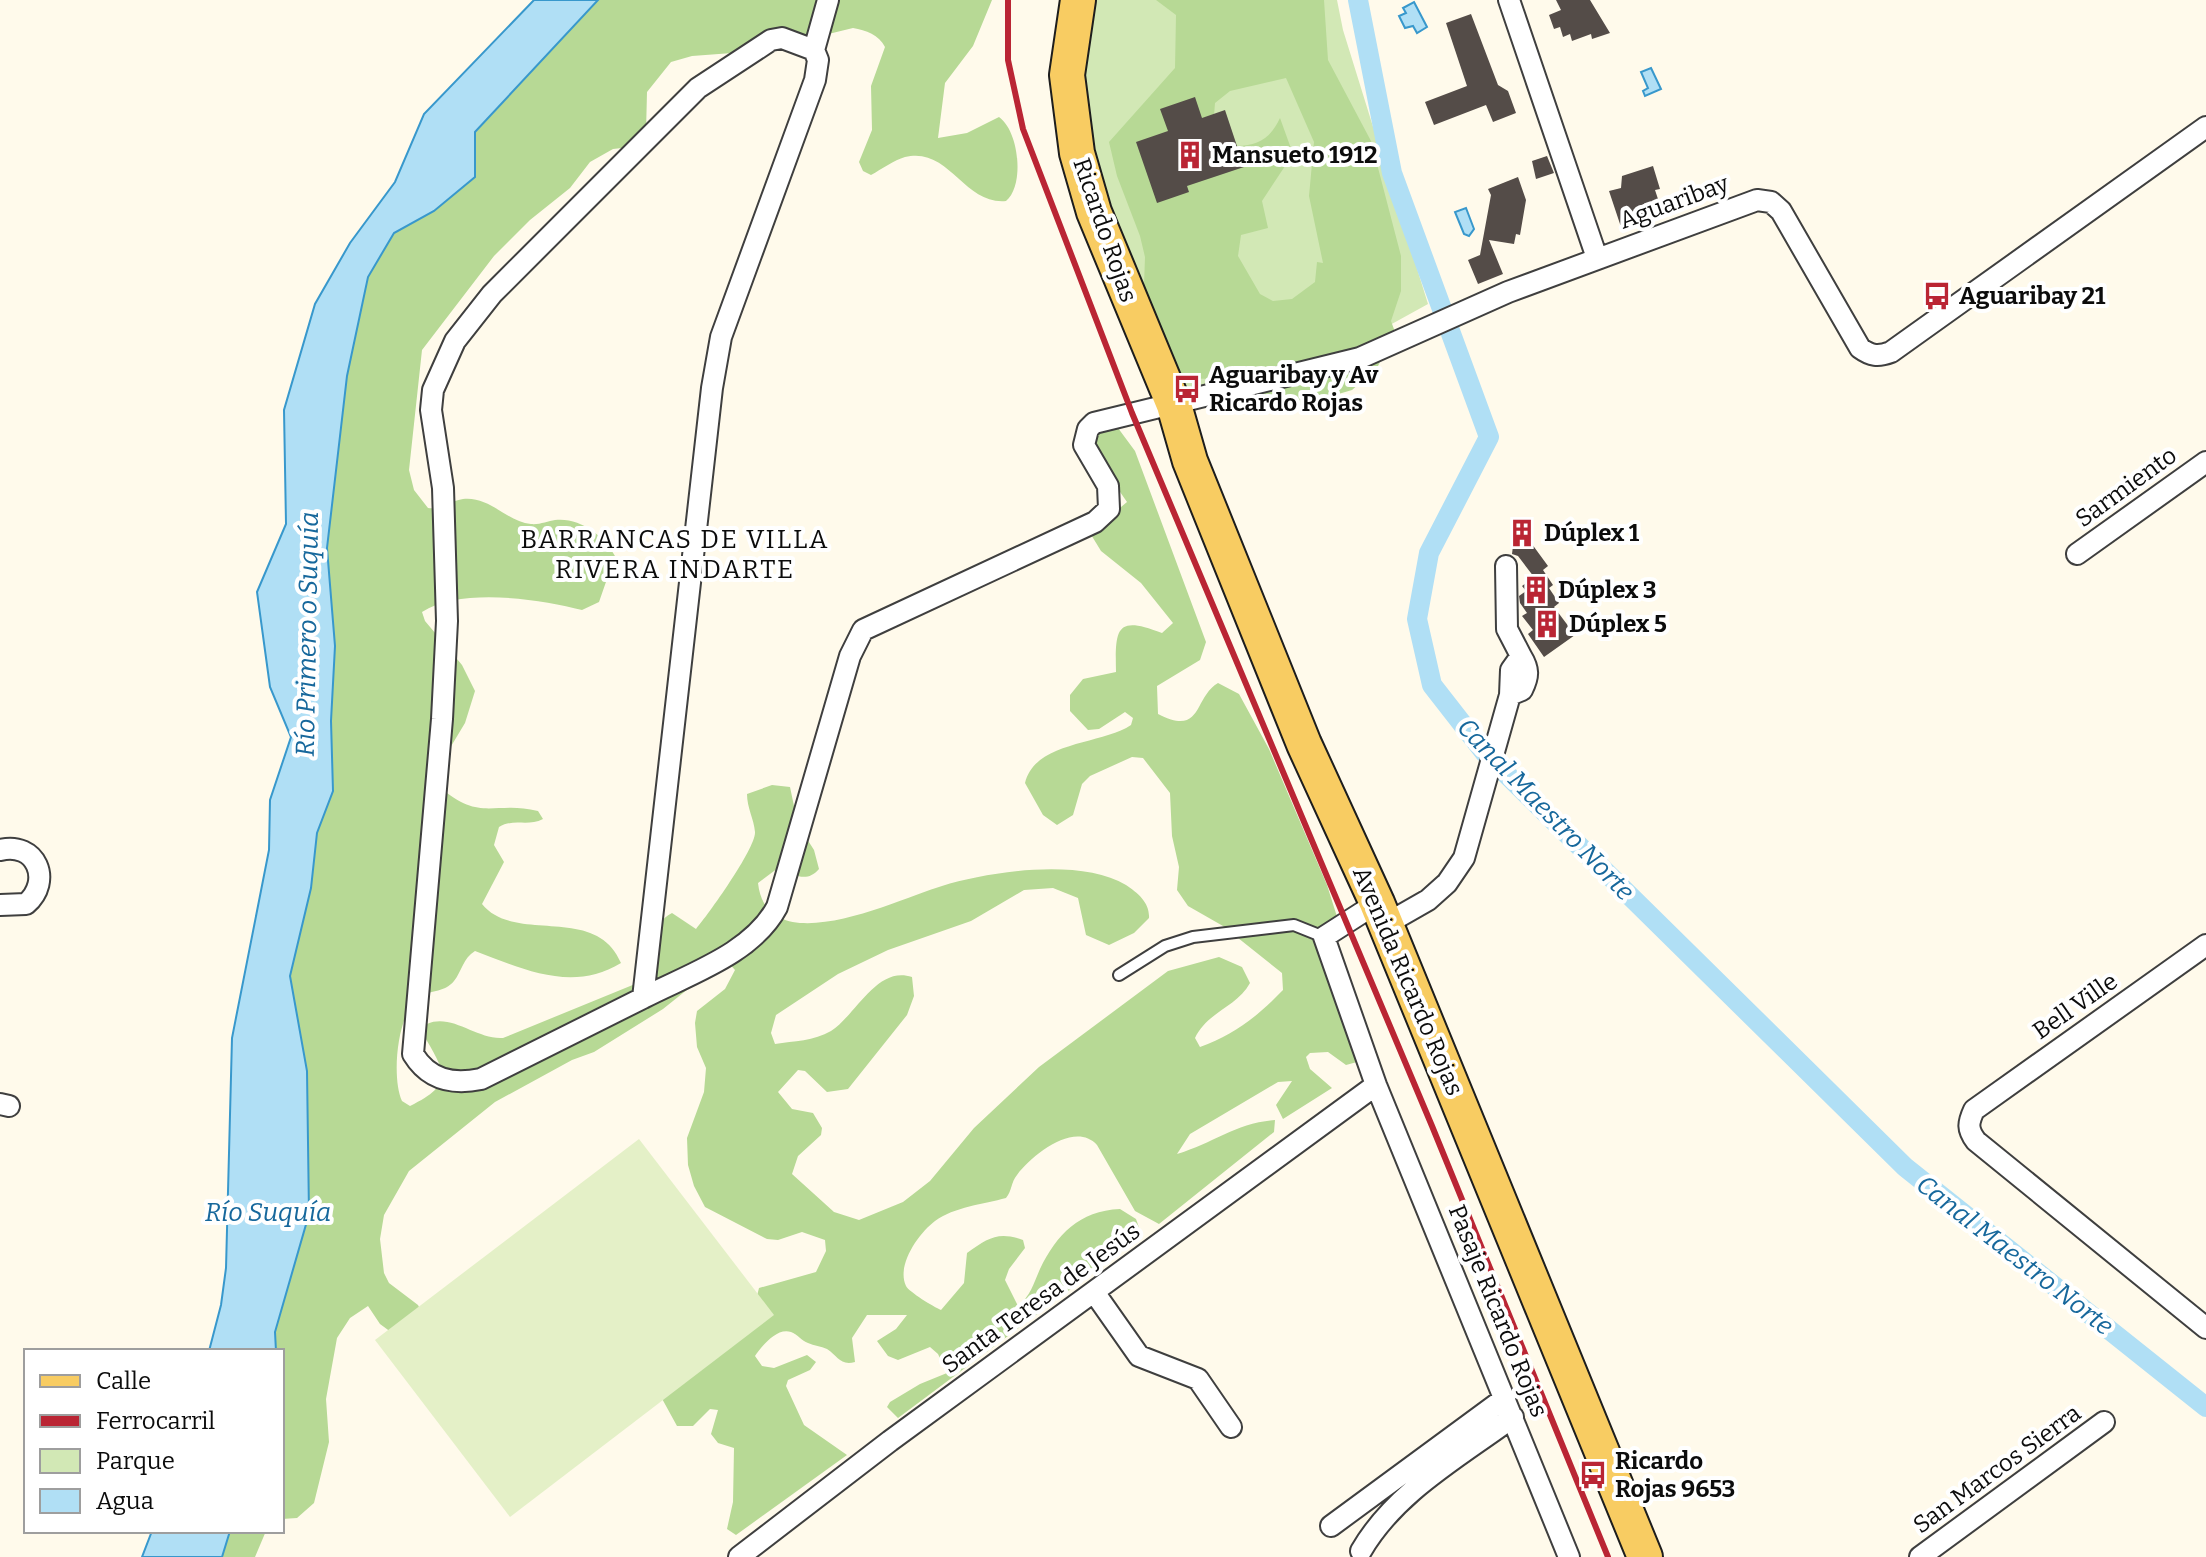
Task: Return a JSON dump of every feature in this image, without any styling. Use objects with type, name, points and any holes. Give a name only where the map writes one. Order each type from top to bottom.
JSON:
[{"type":"main road","name":"Ricardo Rojas","points":[[1078,0],[1067,75],[1077,153],[1115,267],[1174,405]]},
{"type":"main road","name":"Avenida Ricardo Rojas","points":[[1174,405],[1190,461],[1304,744],[1381,913],[1645,1557]]},
{"type":"street","points":[[814,50],[782,38],[771,40],[698,88],[470,318],[455,341],[433,390],[433,424],[443,488],[447,621],[442,719],[413,1054],[433,1077],[462,1083],[481,1079],[643,998],[718,350],[815,80],[818,60],[814,50],[828,0]]},
{"type":"street","points":[[1509,0],[1597,258]]},
{"type":"street","name":"Aguaribay","points":[[643,998],[739,947],[769,923],[777,907],[850,656],[863,630],[1095,522],[1109,509],[1111,495],[1084,445],[1088,429],[1103,419],[1174,405],[1360,358],[1508,292],[1757,200],[1771,202],[1781,211],[1860,348],[1870,355],[1880,356],[1891,352],[2206,127]]},
{"type":"street","name":"Sarmiento","points":[[2077,554],[2206,462]]},
{"type":"street","points":[[1324,937],[1381,913],[1428,900],[1447,883],[1464,858],[1510,695],[1522,690],[1528,679],[1527,666],[1507,629],[1506,566]]},
{"type":"street","points":[[0,850],[18,849],[28,853],[35,860],[41,880],[38,890],[26,904],[0,905]]},
{"type":"street","name":"Pasaje Ricardo Rojas","points":[[1324,937],[1376,1085],[1569,1557]]},
{"type":"street","name":"Bell Ville","points":[[2206,945],[1974,1110],[1969,1132],[1976,1141],[2206,1328]]},
{"type":"street","name":"Santa Teresa de Jesús","points":[[739,1557],[890,1441],[1376,1085]]},
{"type":"street","points":[[1094,1292],[1139,1356],[1198,1379],[1231,1427]]},
{"type":"street","points":[[1331,1526],[1509,1408]]},
{"type":"street","points":[[1361,1551],[1382,1518],[1509,1408]]},
{"type":"street","name":"San Marcos Sierra","points":[[1920,1557],[2104,1422]]},
{"type":"lane","points":[[1119,975],[1165,946],[1193,937],[1294,925],[1324,937]]},
{"type":"green space","points":[[598,0],[992,0],[973,46],[945,83],[938,138],[967,133],[999,117],[1006,124],[1015,146],[1017,171],[1016,183],[1006,201],[991,200],[979,194],[945,167],[920,156],[901,158],[871,175],[863,171],[859,162],[872,130],[871,86],[885,47],[876,36],[867,32],[853,28],[759,51],[692,56],[671,62],[647,92],[646,133],[631,147],[613,149],[590,162],[570,188],[530,220],[494,256],[422,350],[409,470],[414,490],[428,508],[473,499],[522,522],[573,522],[598,535],[615,556],[599,602],[582,610],[523,599],[478,597],[438,604],[422,612],[425,621],[462,665],[475,691],[465,723],[438,768],[440,787],[454,798],[477,808],[523,808],[538,811],[543,819],[499,827],[494,845],[504,862],[482,904],[496,916],[514,922],[593,934],[609,945],[621,963],[603,972],[566,977],[529,971],[475,951],[450,985],[421,996],[406,1015],[397,1061],[402,1101],[410,1106],[440,1084],[442,1076],[437,1058],[423,1034],[427,1024],[446,1022],[493,1038],[503,1038],[640,982],[660,950],[657,933],[662,921],[672,913],[696,929],[730,881],[748,852],[755,832],[747,794],[772,785],[790,787],[798,825],[814,850],[819,869],[805,877],[778,868],[758,883],[767,907],[785,920],[809,923],[838,920],[962,881],[1010,872],[1061,869],[1107,877],[1126,885],[1142,899],[1149,913],[1149,918],[1134,933],[1109,945],[1086,935],[1078,898],[1053,888],[1024,890],[971,921],[888,950],[838,974],[776,1015],[771,1033],[775,1044],[818,1037],[840,1024],[888,978],[899,975],[912,977],[914,996],[907,1015],[848,1089],[827,1092],[805,1071],[798,1070],[778,1092],[792,1109],[813,1113],[822,1128],[821,1135],[798,1156],[792,1174],[834,1212],[859,1220],[903,1202],[930,1181],[974,1128],[1039,1067],[1168,971],[1219,957],[1242,967],[1250,983],[1238,998],[1200,1029],[1195,1038],[1200,1047],[1235,1031],[1274,999],[1283,990],[1282,973],[1223,926],[1188,906],[1177,890],[1179,867],[1172,836],[1170,793],[1143,758],[1132,757],[1090,776],[1082,784],[1073,815],[1057,825],[1043,815],[1025,783],[1031,769],[1055,751],[1118,732],[1131,725],[1133,718],[1125,712],[1099,729],[1088,730],[1070,711],[1070,695],[1083,679],[1116,672],[1116,645],[1121,629],[1135,625],[1162,633],[1173,623],[1141,583],[1101,551],[1090,533],[1127,502],[1100,463],[1091,432],[1100,426],[1118,428],[1135,451],[1206,642],[1200,660],[1157,686],[1158,714],[1172,720],[1190,718],[1218,683],[1239,694],[1269,749],[1327,885],[1339,923],[1320,941],[1357,1062],[1346,1065],[1328,1052],[1310,1053],[1306,1057],[1310,1069],[1332,1088],[1283,1119],[1276,1105],[1292,1081],[1278,1082],[1190,1134],[1177,1154],[1248,1125],[1275,1120],[1274,1132],[1159,1224],[1135,1211],[1097,1145],[1077,1137],[1055,1143],[1033,1158],[1015,1178],[1006,1198],[960,1209],[935,1221],[911,1250],[904,1278],[912,1292],[941,1310],[964,1283],[967,1253],[994,1238],[1007,1236],[1023,1240],[1025,1248],[1009,1269],[1005,1280],[1018,1306],[1029,1294],[1054,1245],[1081,1220],[1093,1214],[1120,1209],[1136,1219],[1142,1236],[898,1418],[887,1407],[890,1402],[920,1384],[947,1373],[938,1354],[930,1347],[898,1360],[888,1356],[877,1341],[896,1329],[907,1315],[867,1315],[852,1338],[855,1362],[850,1363],[791,1332],[780,1332],[770,1338],[755,1356],[762,1366],[774,1368],[807,1355],[816,1362],[810,1370],[788,1380],[786,1386],[804,1425],[847,1455],[736,1535],[727,1529],[733,1502],[734,1448],[718,1443],[711,1434],[718,1410],[710,1409],[693,1426],[677,1426],[660,1395],[755,1304],[759,1288],[816,1272],[826,1251],[825,1240],[802,1232],[778,1240],[767,1239],[705,1207],[694,1186],[688,1165],[687,1138],[704,1092],[706,1068],[697,1047],[695,1023],[697,1011],[725,989],[735,970],[728,962],[718,965],[663,1009],[594,1052],[572,1060],[495,1102],[409,1171],[384,1215],[380,1239],[384,1273],[389,1283],[418,1305],[424,1317],[399,1338],[380,1324],[368,1306],[350,1318],[337,1338],[326,1399],[329,1442],[314,1503],[297,1518],[284,1519],[284,1349],[276,1349],[275,1332],[309,1214],[307,1071],[290,976],[311,888],[317,833],[333,791],[331,721],[335,646],[327,548],[347,376],[368,277],[394,233],[434,211],[475,177],[475,133]]},
{"type":"green space","points":[[1088,0],[1337,0],[1343,30],[1428,304],[1341,352],[1178,393],[1105,215],[1078,78]]},
{"type":"green space","points":[[1156,0],[1324,0],[1328,60],[1371,141],[1401,256],[1401,291],[1391,321],[1395,332],[1377,368],[1352,390],[1274,413],[1213,379],[1180,378],[1144,286],[1145,257],[1140,236],[1117,176],[1109,142],[1175,68],[1176,15]],"holes":[[[1286,78],[1314,142],[1309,196],[1323,263],[1317,262],[1315,282],[1292,299],[1273,301],[1260,294],[1238,256],[1241,235],[1268,228],[1262,201],[1293,154],[1280,118],[1271,133],[1259,142],[1226,145],[1213,128],[1215,103],[1230,91]]]},
{"type":"green space","points":[[639,1139],[774,1315],[510,1517],[375,1340]]},
{"type":"green space","points":[[229,1533],[265,1533],[255,1557],[222,1557]]},
{"type":"water","name":"Río Suquía","points":[[534,0],[598,0],[475,132],[475,177],[434,211],[394,233],[368,277],[347,376],[327,548],[335,646],[331,721],[333,791],[317,833],[311,888],[290,976],[307,1071],[309,1214],[275,1332],[276,1349],[210,1349],[221,1305],[226,1268],[232,1038],[269,850],[270,800],[291,737],[270,687],[257,592],[286,524],[284,410],[315,304],[350,243],[395,182],[424,114]]},
{"type":"water","points":[[1414,2],[1427,27],[1417,33],[1413,26],[1405,28],[1399,16],[1406,13],[1403,8]]},
{"type":"water","points":[[1651,68],[1661,89],[1645,96],[1643,91],[1648,88],[1641,72]]},
{"type":"water","points":[[1466,208],[1474,229],[1469,236],[1464,234],[1455,212]]},
{"type":"water","points":[[151,1533],[229,1533],[222,1557],[142,1557]]},
{"type":"building","points":[[1556,0],[1590,0],[1610,33],[1592,39],[1591,34],[1572,41],[1570,34],[1563,37],[1560,27],[1554,29],[1549,15],[1561,10]]},
{"type":"building","points":[[1471,14],[1498,85],[1508,91],[1516,113],[1493,122],[1486,105],[1434,125],[1425,102],[1467,86],[1446,23]]},
{"type":"building","name":"Mansueto 1912","points":[[1195,97],[1202,118],[1225,110],[1244,167],[1187,186],[1189,192],[1157,203],[1136,142],[1168,131],[1160,109]]},
{"type":"building","points":[[1547,156],[1554,173],[1536,179],[1532,161]]},
{"type":"building","points":[[1653,166],[1660,189],[1655,190],[1664,217],[1622,230],[1609,191],[1621,188],[1622,176]]},
{"type":"building","points":[[1518,177],[1526,200],[1520,235],[1516,234],[1514,244],[1489,240],[1503,274],[1478,284],[1468,260],[1480,255],[1491,195],[1488,189]]},
{"type":"building","points":[[1516,521],[1531,523],[1529,540],[1548,566],[1543,570],[1553,585],[1549,588],[1559,603],[1554,607],[1575,635],[1544,657],[1528,634],[1533,630],[1522,616],[1527,613],[1520,603],[1519,596],[1526,591],[1522,586],[1534,577],[1518,556],[1512,554]]},
{"type":"waterway","name":"Canal Maestro Norte","points":[[1358,0],[1392,173],[1489,437],[1429,553],[1417,619],[1432,685],[1485,753],[1905,1167],[2206,1407]]},
{"type":"railway","points":[[1008,0],[1008,60],[1023,129],[1132,413],[1432,1126],[1608,1557]]},
{"type":"place","name":"Mansueto 1912","points":[[1190,155]]},
{"type":"place","name":"Aguaribay 21","points":[[1937,296]]},
{"type":"place","name":"Aguaribay y Av Ricardo Rojas","points":[[1187,389]]},
{"type":"place","name":"Dúplex 1","points":[[1522,533]]},
{"type":"place","name":"Dúplex 3","points":[[1536,590]]},
{"type":"place","name":"Dúplex 5","points":[[1547,624]]},
{"type":"place","name":"Ricardo Rojas 9653","points":[[1593,1475]]},
{"type":"district","name":"BARRANCAS DE VILLA RIVERA INDARTE","points":[[675,554]]},
{"type":"water label","name":"Río Primero o Suquía","points":[[307,634]]}]
